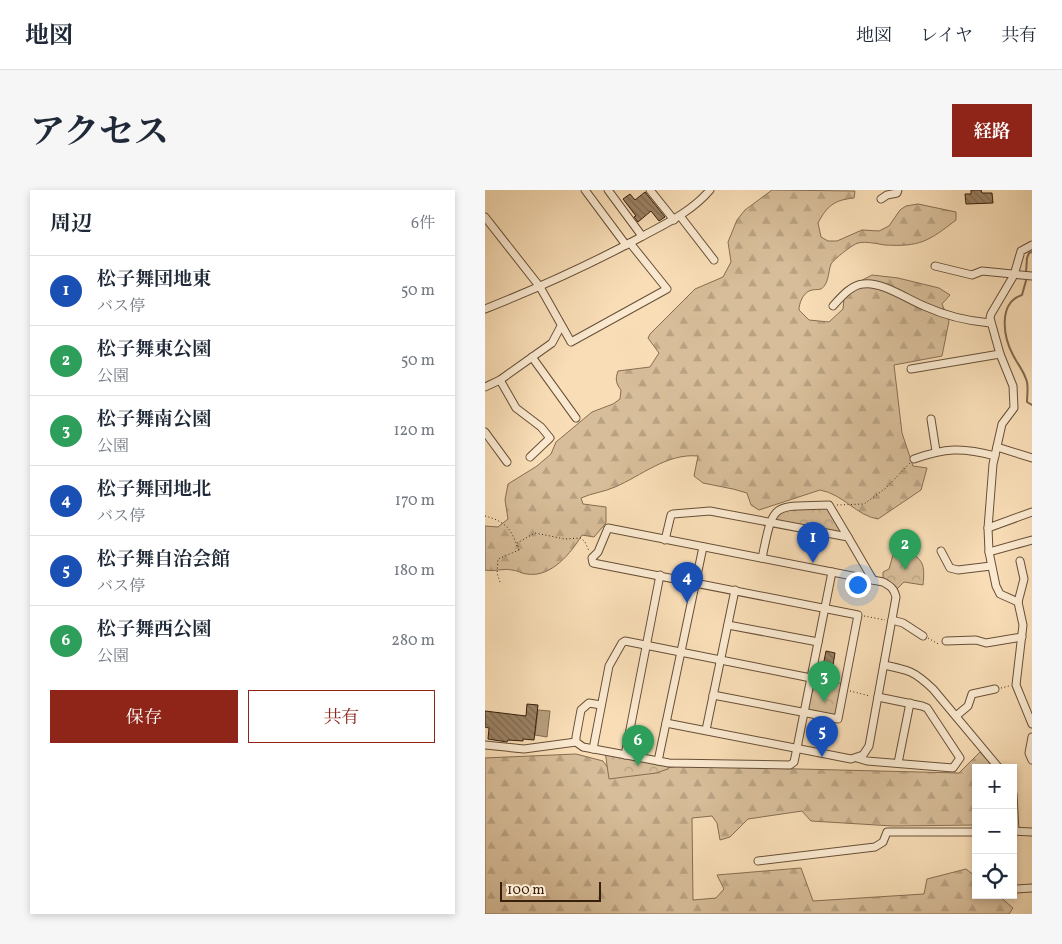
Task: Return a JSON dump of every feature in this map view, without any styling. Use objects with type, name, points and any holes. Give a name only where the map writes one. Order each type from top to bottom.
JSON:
[{"type":"street","points":[[485,217],[540,287],[571,342],[667,289],[585,190]]},
{"type":"street","points":[[608,190],[642,236]]},
{"type":"street","points":[[650,190],[714,260]]},
{"type":"street","points":[[485,309],[540,287],[628,244],[694,207],[710,190]]},
{"type":"street","points":[[881,199],[887,195],[897,193],[898,190]]},
{"type":"street","points":[[1018,602],[1000,594],[996,586],[989,552],[990,489],[995,456],[1003,424],[1014,408],[1013,386],[990,323],[991,314],[1014,275],[1021,251],[1032,245]]},
{"type":"street","points":[[935,266],[972,276],[982,271],[1032,276]]},
{"type":"street","points":[[833,306],[857,285],[865,283],[886,288],[945,315],[968,321],[990,323]]},
{"type":"street","points":[[485,387],[500,380],[552,343],[561,326]]},
{"type":"street","points":[[911,369],[1000,354]]},
{"type":"street","points":[[532,357],[576,418]]},
{"type":"street","points":[[500,380],[516,408],[541,427],[550,438],[530,457]]},
{"type":"street","points":[[931,419],[936,451]]},
{"type":"street","points":[[485,432],[507,462]]},
{"type":"street","points":[[997,447],[1032,458]]},
{"type":"street","points":[[913,459],[936,451],[948,450],[974,450],[995,456]]},
{"type":"street","points":[[762,558],[769,522],[774,513],[783,507],[829,505],[873,580]]},
{"type":"street","points":[[665,540],[671,515],[709,511],[849,538]]},
{"type":"street","points":[[988,528],[1032,512]]},
{"type":"street","points":[[713,695],[838,719],[858,615],[593,563],[592,558],[598,552],[608,528],[873,580],[891,586],[895,591],[896,597],[869,746],[863,755],[857,758]]},
{"type":"street","points":[[989,552],[1032,540]]},
{"type":"street","points":[[658,760],[703,546]]},
{"type":"street","points":[[941,551],[950,568],[958,570],[991,566]]},
{"type":"street","points":[[1020,562],[1024,579],[1018,602],[1023,625],[1016,684],[1032,724]]},
{"type":"street","points":[[601,705],[589,703],[581,710],[576,736],[577,742],[583,747],[669,762],[790,765],[794,762],[832,572]]},
{"type":"street","points":[[625,755],[659,575]]},
{"type":"street","points":[[706,730],[735,590]]},
{"type":"street","points":[[892,621],[903,623],[923,636]]},
{"type":"street","points":[[1023,625],[1032,623]]},
{"type":"street","points":[[728,625],[818,642]]},
{"type":"street","points":[[946,641],[976,640],[986,643],[1022,638]]},
{"type":"street","points":[[593,749],[609,666],[625,641],[811,678]]},
{"type":"street","points":[[884,665],[910,670],[921,678],[933,689],[996,764]]},
{"type":"street","points":[[956,716],[968,706],[973,694],[995,689]]},
{"type":"street","points":[[666,723],[867,761],[953,768],[959,758],[927,708],[878,697]]},
{"type":"street","points":[[898,763],[910,704]]},
{"type":"street","points":[[1032,736],[1029,753],[1032,760]]},
{"type":"street","points":[[485,745],[524,749],[577,742]]},
{"type":"street","points":[[1017,831],[1032,832]]},
{"type":"street","points":[[758,861],[875,847],[883,842],[887,832],[972,832]]},
{"type":"street","points":[[1017,889],[1032,888]]},
{"type":"path","points":[[829,505],[864,504],[886,488],[913,459]]},
{"type":"path","points":[[485,516],[495,519],[511,531],[519,550]]},
{"type":"path","points":[[519,550],[517,543],[535,533],[565,539],[581,538],[585,542],[590,554]]},
{"type":"path","points":[[500,582],[497,573],[498,559],[519,550]]},
{"type":"path","points":[[858,615],[892,621]]},
{"type":"path","points":[[923,636],[943,647],[946,641]]},
{"type":"path","points":[[811,678],[878,697]]},
{"type":"path","points":[[995,689],[1016,684]]},
{"type":"green space","points":[[772,190],[855,191],[854,198],[841,200],[828,208],[818,223],[821,237],[828,241],[837,241],[862,230],[879,231],[889,226],[900,210],[906,206],[918,204],[956,212],[956,220],[931,238],[916,244],[885,245],[861,242],[852,246],[831,264],[824,287],[807,292],[799,307],[799,310],[809,320],[829,322],[843,309],[844,299],[849,287],[872,275],[898,278],[939,288],[950,295],[942,304],[949,321],[942,356],[894,365],[902,433],[913,466],[927,468],[921,490],[878,519],[863,514],[836,496],[820,490],[759,510],[751,505],[747,493],[703,483],[694,476],[698,456],[676,458],[655,466],[615,487],[581,498],[583,504],[606,507],[606,523],[594,537],[582,535],[566,556],[552,568],[536,574],[525,574],[509,570],[485,570],[485,526],[498,527],[508,519],[505,500],[508,484],[537,466],[551,454],[556,442],[592,412],[613,404],[620,399],[621,390],[616,379],[618,371],[650,367],[659,353],[648,338],[650,334],[695,289],[723,277],[731,262],[728,242],[737,220],[745,210]]},
{"type":"green space","points":[[829,505],[848,537],[769,522],[783,507]]},
{"type":"green space","points":[[905,550],[916,556],[922,563],[924,572],[923,585],[904,582],[895,591],[883,582],[883,572],[889,569],[893,555]]},
{"type":"green space","points":[[811,678],[845,684],[838,719],[804,713]]},
{"type":"green space","points":[[605,751],[669,763],[668,769],[656,773],[609,779]]},
{"type":"green space","points":[[980,752],[990,764],[972,764],[972,825],[893,826],[811,821],[802,811],[748,819],[730,837],[720,840],[717,823],[712,816],[692,818],[693,900],[716,898],[724,889],[717,875],[801,868],[813,901],[924,894],[927,879],[966,869],[972,874],[972,899],[1003,899],[1013,908],[1009,914],[485,914],[485,758],[576,754],[603,761],[614,776],[680,766],[959,773]]},
{"type":"shaded area","points":[[538,710],[550,711],[547,737],[535,735]]},
{"type":"building","points":[[971,190],[992,193],[993,203],[966,204],[965,194],[971,194]]},
{"type":"building","points":[[645,192],[665,217],[659,221],[651,211],[638,222],[634,217],[636,216],[623,199],[630,194],[635,200]]},
{"type":"building","points":[[826,651],[835,653],[831,678],[821,676]]},
{"type":"building","points":[[527,704],[538,705],[534,740],[508,740],[507,742],[488,739],[489,728],[485,727],[485,711],[526,716]]},
{"type":"waterway","points":[[1026,273],[1027,258],[1029,253],[1032,252]]},
{"type":"waterway","points":[[1027,277],[1022,295],[1014,299],[1006,312],[1005,330],[1010,347],[1027,381],[1027,402],[1032,405]]},
{"type":"place","name":"松子舞団地東","points":[[813,563]]},
{"type":"place","name":"松子舞東公園","points":[[905,570]]},
{"type":"place","name":"松子舞団地北","points":[[687,603]]},
{"type":"place","name":"松子舞南公園","points":[[824,702]]},
{"type":"place","name":"松子舞自治会館","points":[[822,757]]},
{"type":"place","name":"松子舞西公園","points":[[638,766]]}]
